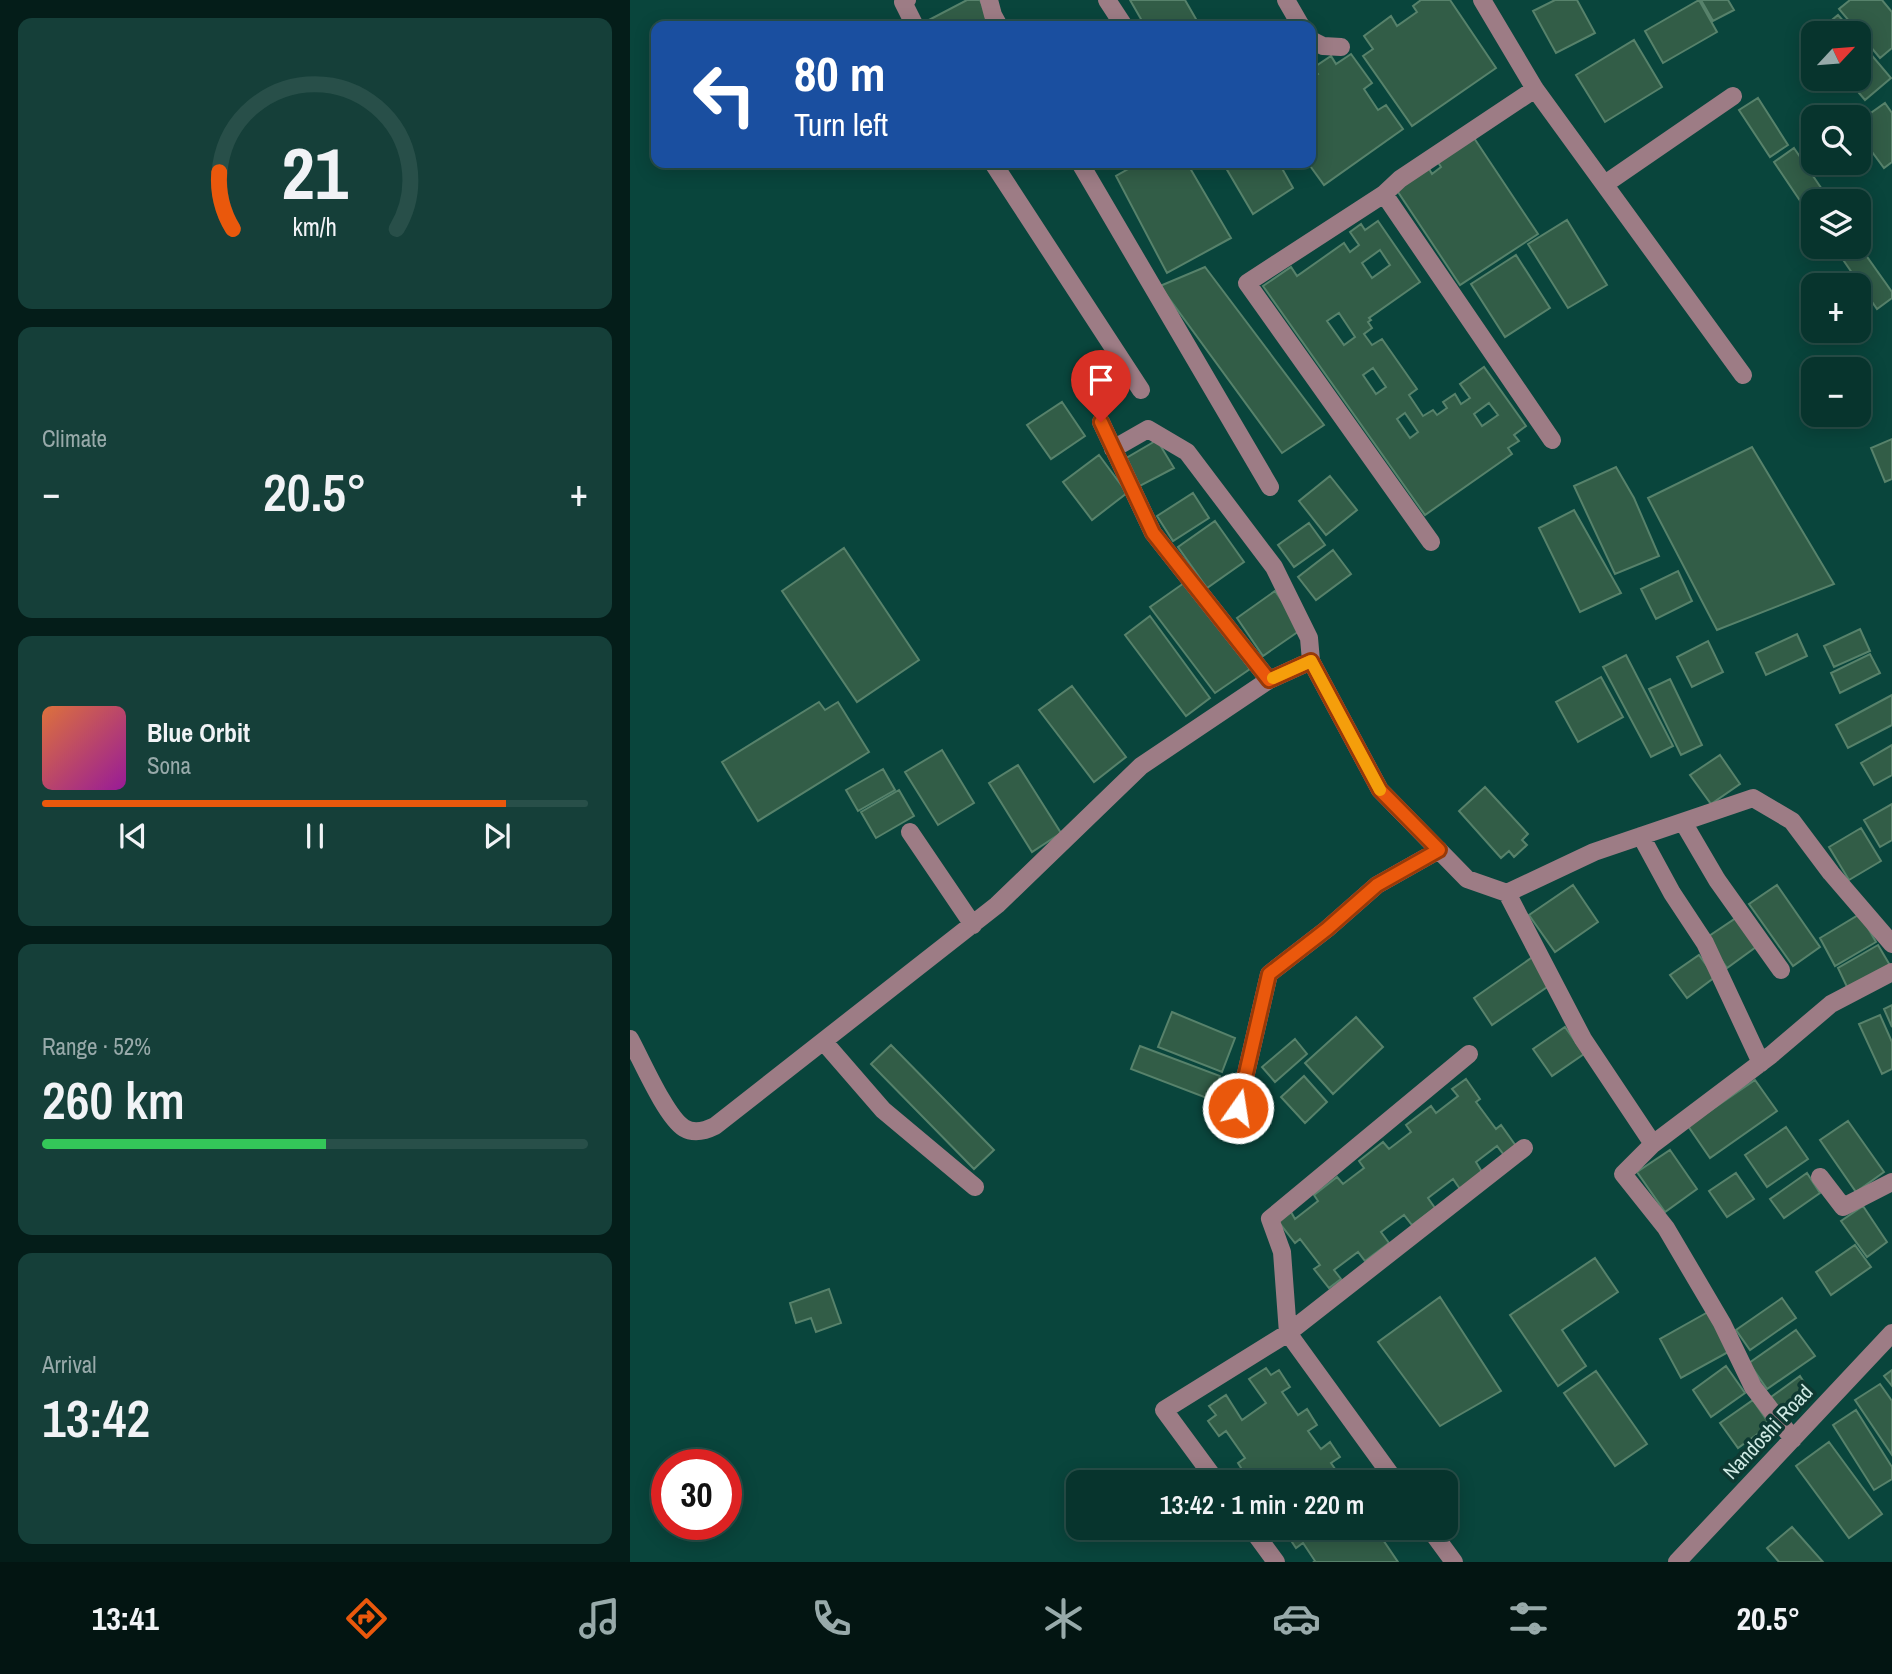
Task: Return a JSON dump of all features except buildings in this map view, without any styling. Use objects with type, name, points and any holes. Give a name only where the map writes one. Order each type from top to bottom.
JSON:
[{"type":"street","points":[[907,0],[904,2],[913,21]]},
{"type":"street","points":[[989,0],[996,21]]},
{"type":"street","points":[[1107,0],[1121,21]]},
{"type":"street","points":[[1286,0],[1298,21]]},
{"type":"street","points":[[1482,0],[1535,89],[1743,374]]},
{"type":"street","points":[[1316,42],[1323,46],[1340,47]]},
{"type":"street","points":[[1431,542],[1247,283],[1384,194],[1400,179],[1535,89]]},
{"type":"street","points":[[1605,184],[1733,96]]},
{"type":"street","points":[[996,168],[1141,390]]},
{"type":"street","points":[[1083,168],[1270,487]]},
{"type":"street","points":[[1384,194],[1552,440]]},
{"type":"street","points":[[1101,422],[1153,533],[1269,680]]},
{"type":"street","points":[[1114,449],[1148,429],[1187,452],[1273,566],[1309,638],[1311,661],[1380,790],[1468,879],[1507,893],[1583,1039],[1653,1144]]},
{"type":"street","points":[[630,1039],[668,1109],[684,1128],[705,1131],[715,1126],[997,905],[1141,766],[1269,680],[1311,661]]},
{"type":"street","points":[[1507,893],[1594,852],[1753,798],[1793,821],[1831,873],[1892,944]]},
{"type":"street","points":[[1683,822],[1717,880],[1781,970]]},
{"type":"street","points":[[910,832],[973,925]]},
{"type":"street","points":[[1641,836],[1672,893],[1705,943],[1761,1063]]},
{"type":"street","points":[[1238,1108],[1269,974],[1327,929],[1377,885],[1439,850]]},
{"type":"street","points":[[1793,1439],[1753,1387],[1722,1323],[1666,1228],[1623,1174],[1653,1144],[1761,1063],[1831,1004],[1892,972]]},
{"type":"street","points":[[824,1042],[883,1110],[975,1187]]},
{"type":"street","points":[[1387,1470],[1289,1333],[1283,1252],[1270,1219],[1469,1054]]},
{"type":"street","points":[[1208,1470],[1164,1410],[1289,1333],[1524,1148]]},
{"type":"street","points":[[1821,1177],[1843,1207],[1892,1182]]},
{"type":"street","name":"Nandoshi Road","points":[[1679,1562],[1892,1333]]},
{"type":"street","points":[[1260,1540],[1276,1562]]},
{"type":"street","points":[[1438,1540],[1454,1562]]},
{"type":"slow traffic","points":[[1273,678],[1311,661],[1380,790]]},
{"type":"route","points":[[1101,422],[1153,533],[1269,680],[1311,661],[1380,790],[1439,850],[1377,885],[1327,929],[1269,974],[1238,1108]]}]
